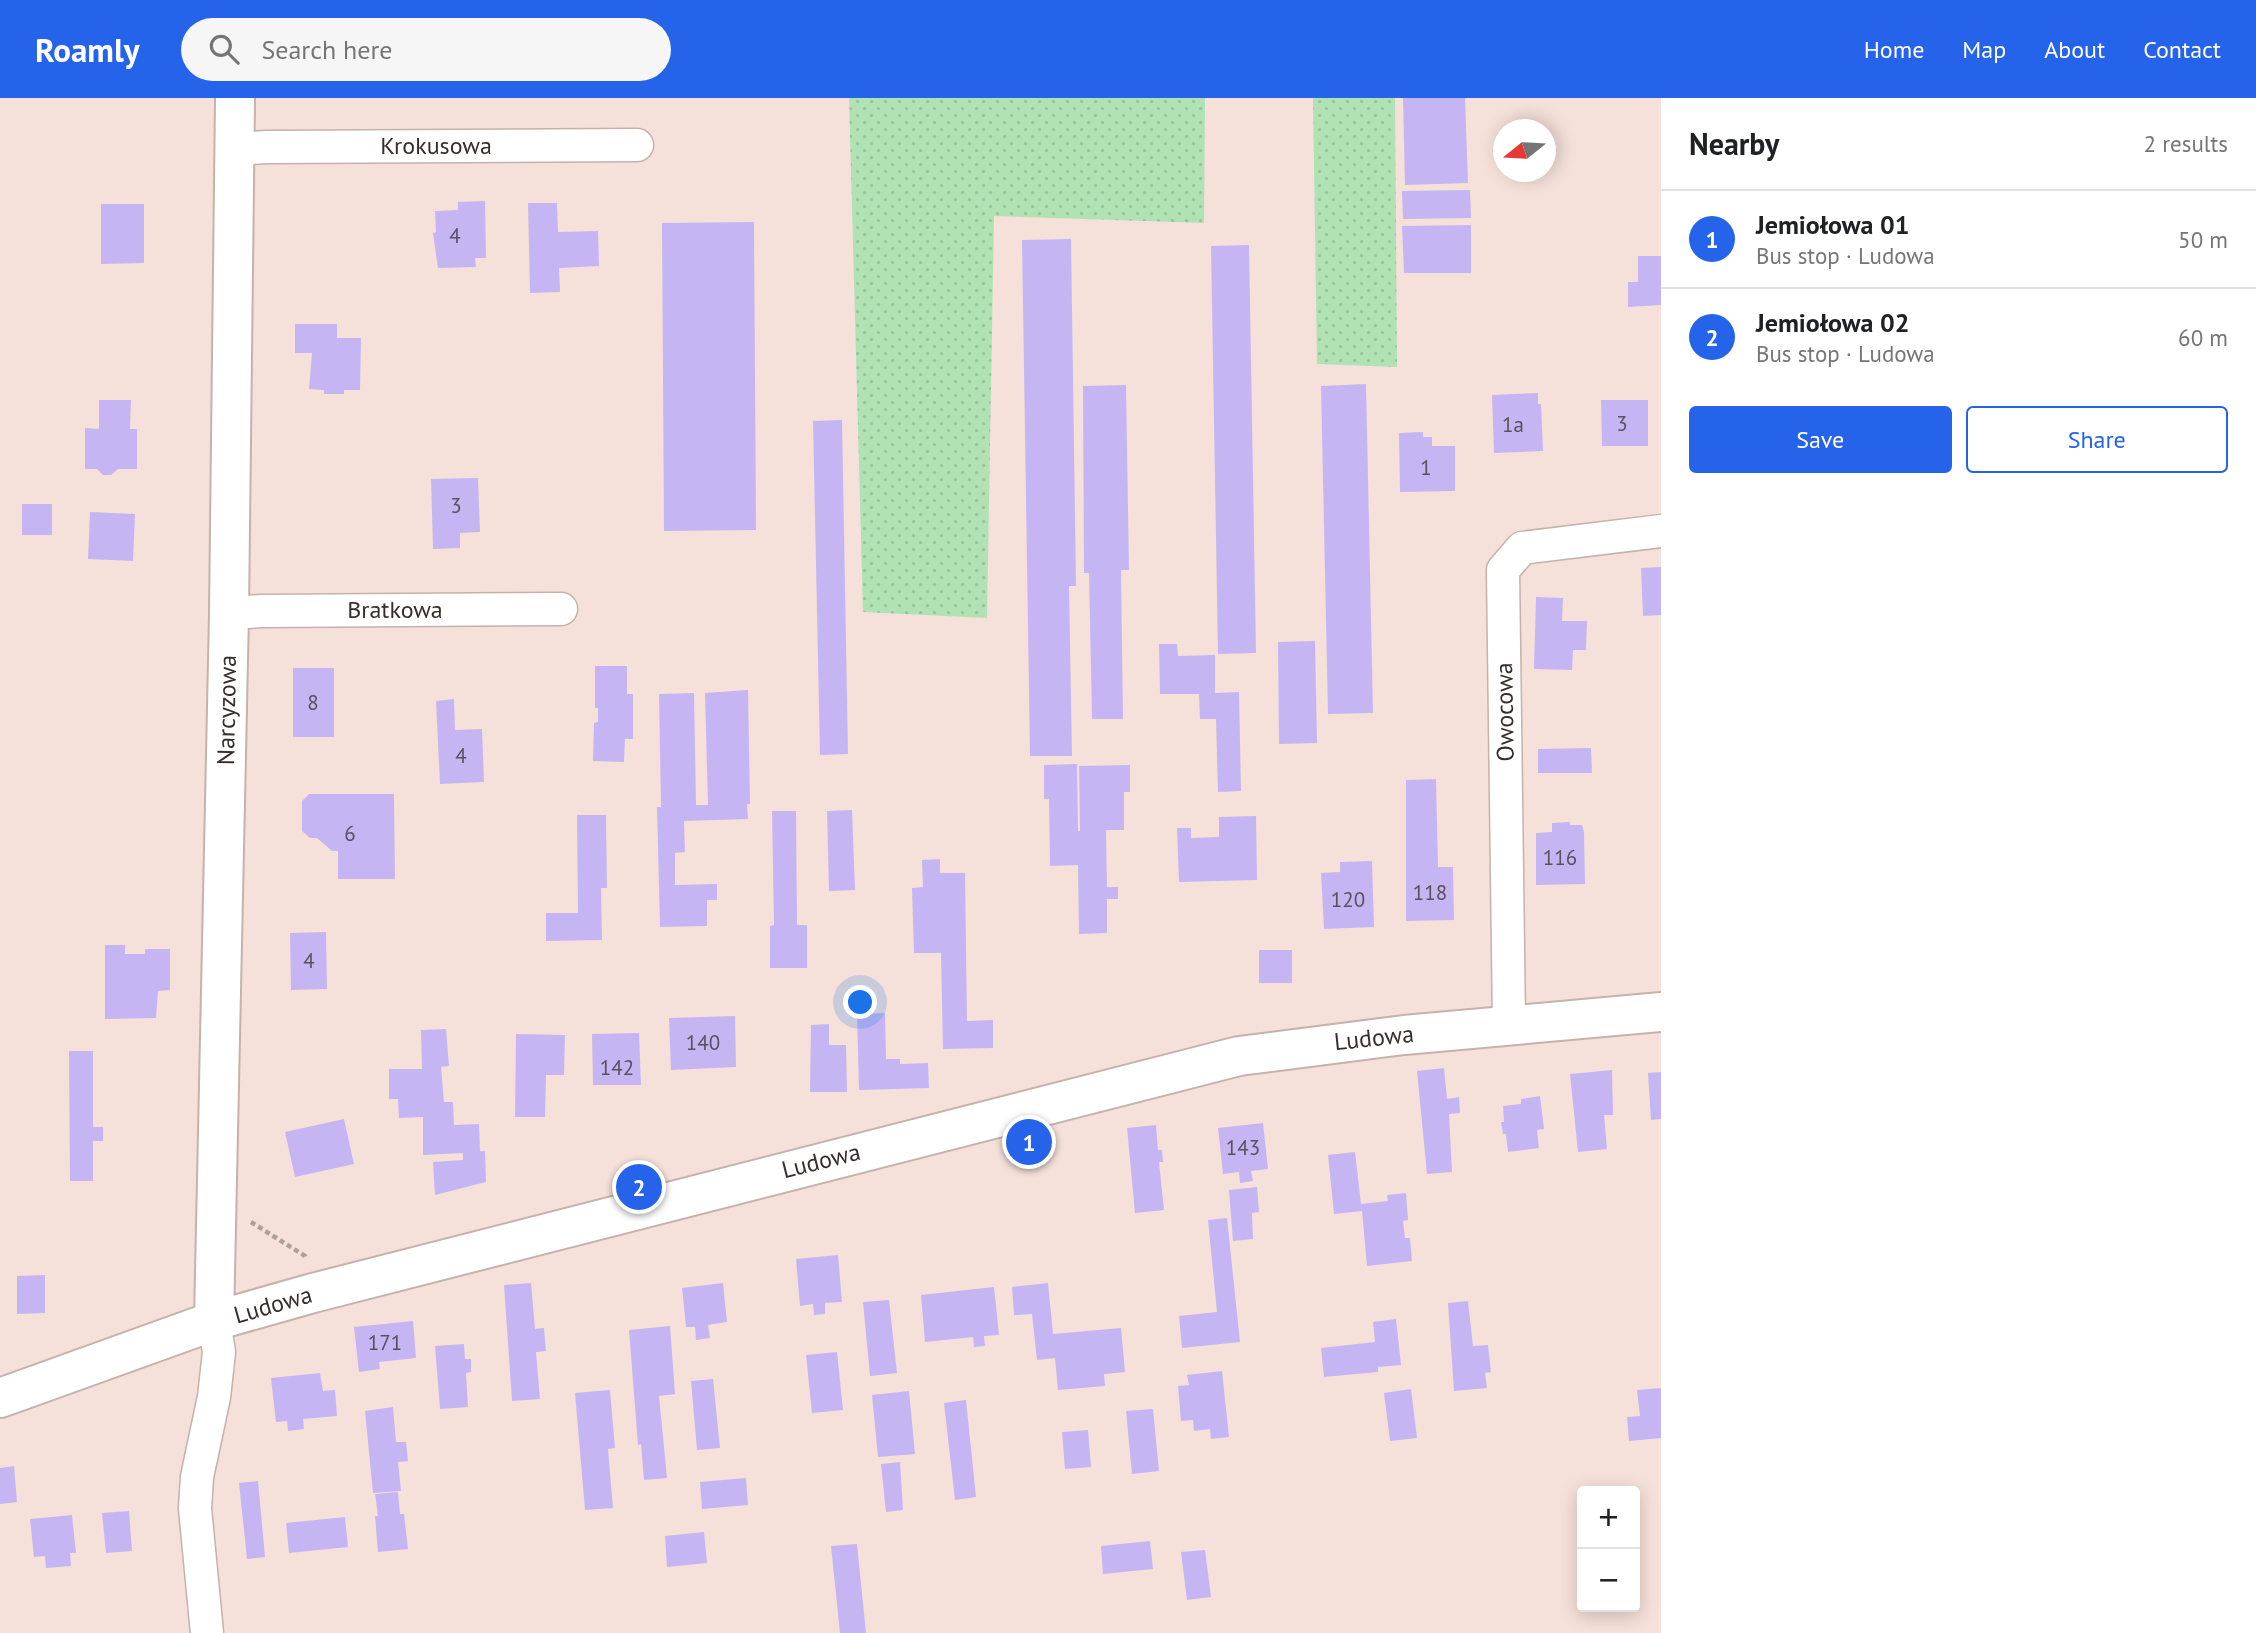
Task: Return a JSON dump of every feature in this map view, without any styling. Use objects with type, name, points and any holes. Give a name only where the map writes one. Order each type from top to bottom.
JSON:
[{"type":"main road","name":"Narcyzowa","points":[[214,1321],[229,613],[235,98]]},
{"type":"main road","name":"Ludowa","points":[[0,1398],[214,1321],[313,1293],[1239,1056],[1509,1024],[1661,1012]]},
{"type":"street","name":"Krokusowa","points":[[235,149],[637,145]]},
{"type":"street","name":"Owocowa","points":[[1509,1024],[1503,570],[1522,548],[1661,531]]},
{"type":"street","name":"Bratkowa","points":[[229,613],[561,609]]},
{"type":"street","points":[[207,1633],[195,1507],[197,1477],[214,1397],[219,1352],[214,1321]]},
{"type":"green space","points":[[849,98],[1205,98],[1204,223],[994,216],[987,618],[863,612]]},
{"type":"green space","points":[[1313,98],[1395,98],[1397,367],[1317,364]]},
{"type":"building","points":[[1403,98],[1465,98],[1468,183],[1405,185]]},
{"type":"building","points":[[1470,190],[1471,218],[1403,219],[1402,191]]},
{"type":"building","points":[[485,201],[486,258],[475,258],[476,267],[438,268],[433,233],[436,232],[435,211],[458,210],[458,202]]},
{"type":"building","points":[[528,203],[557,203],[558,232],[598,231],[599,266],[559,268],[560,292],[530,293]]},
{"type":"building","points":[[101,204],[144,204],[144,263],[101,264]]},
{"type":"building","points":[[754,222],[756,530],[664,531],[662,223]]},
{"type":"building","points":[[1471,225],[1471,273],[1404,273],[1402,226]]},
{"type":"building","points":[[1071,239],[1076,586],[1069,586],[1072,756],[1030,756],[1022,240]]},
{"type":"building","points":[[1249,245],[1256,653],[1218,654],[1211,246]]},
{"type":"building","points":[[1638,256],[1661,256],[1661,305],[1628,307],[1628,282],[1638,282]]},
{"type":"building","points":[[295,324],[337,324],[337,338],[361,338],[360,390],[344,390],[344,394],[324,394],[324,390],[309,389],[312,353],[295,353]]},
{"type":"building","points":[[1366,384],[1373,713],[1328,714],[1321,386]]},
{"type":"building","points":[[1126,385],[1129,570],[1121,570],[1123,719],[1092,719],[1089,573],[1084,573],[1083,386]]},
{"type":"building","points":[[1538,393],[1543,451],[1494,453],[1492,395]]},
{"type":"building","points":[[99,400],[131,400],[130,429],[137,429],[137,469],[118,469],[111,475],[103,475],[97,469],[85,469],[85,428],[99,429]]},
{"type":"building","points":[[1601,400],[1648,400],[1648,446],[1602,446]]},
{"type":"building","points":[[842,420],[848,754],[820,755],[813,421]]},
{"type":"building","points":[[1423,432],[1423,437],[1432,437],[1432,446],[1455,446],[1455,491],[1400,492],[1399,433]]},
{"type":"building","points":[[478,478],[480,532],[460,533],[460,548],[433,549],[431,479]]},
{"type":"building","points":[[22,504],[52,504],[52,535],[22,535]]},
{"type":"building","points":[[90,512],[135,514],[133,561],[88,559]]},
{"type":"building","points":[[1661,567],[1661,615],[1643,616],[1641,568]]},
{"type":"building","points":[[1536,597],[1563,598],[1562,621],[1587,621],[1586,650],[1573,650],[1572,670],[1534,669]]},
{"type":"building","points":[[1315,641],[1317,743],[1279,744],[1278,642]]},
{"type":"building","points":[[1159,644],[1177,644],[1178,656],[1215,655],[1215,693],[1239,692],[1241,791],[1218,792],[1216,719],[1200,719],[1199,694],[1160,694]]},
{"type":"building","points":[[595,666],[627,666],[627,694],[633,694],[633,739],[625,739],[624,762],[593,761],[594,723],[598,722],[598,708],[595,708]]},
{"type":"building","points":[[293,668],[334,668],[334,737],[293,737]]},
{"type":"building","points":[[748,690],[748,819],[684,821],[685,852],[675,853],[675,885],[717,884],[717,900],[707,900],[707,926],[660,927],[657,807],[661,807],[659,694],[694,693],[696,805],[708,805],[705,693]]},
{"type":"building","points":[[454,699],[455,730],[482,729],[484,782],[440,784],[436,701]]},
{"type":"building","points":[[1591,748],[1592,773],[1538,773],[1538,749]]},
{"type":"building","points":[[1077,764],[1078,831],[1079,766],[1130,765],[1130,792],[1124,792],[1124,830],[1106,830],[1107,887],[1118,887],[1118,899],[1107,899],[1107,933],[1079,934],[1078,865],[1050,866],[1049,799],[1044,799],[1044,765]]},
{"type":"building","points":[[1436,779],[1438,867],[1453,867],[1454,920],[1406,921],[1406,780]]},
{"type":"building","points":[[309,794],[394,794],[395,879],[338,879],[338,851],[332,851],[317,838],[310,838],[302,831],[302,801]]},
{"type":"building","points":[[852,810],[855,890],[829,891],[827,811]]},
{"type":"building","points":[[772,811],[796,811],[797,925],[807,925],[807,968],[770,968],[770,926],[774,925]]},
{"type":"building","points":[[577,815],[606,815],[607,888],[601,888],[602,940],[546,941],[546,913],[578,913]]},
{"type":"building","points":[[1256,816],[1257,880],[1179,882],[1177,828],[1191,828],[1191,838],[1219,837],[1219,817]]},
{"type":"building","points":[[1570,822],[1570,825],[1582,825],[1584,832],[1585,884],[1536,885],[1536,833],[1552,832],[1552,823]]},
{"type":"building","points":[[940,859],[940,873],[965,873],[967,1021],[993,1020],[993,1048],[943,1049],[941,953],[914,953],[912,888],[923,887],[922,860]]},
{"type":"building","points":[[1372,861],[1374,927],[1324,929],[1321,873],[1340,872],[1340,862]]},
{"type":"building","points":[[326,932],[327,989],[291,990],[290,933]]},
{"type":"building","points":[[105,945],[125,945],[125,954],[145,954],[145,949],[170,949],[170,990],[158,991],[156,1018],[105,1019]]},
{"type":"building","points":[[1259,950],[1292,950],[1292,983],[1259,983]]},
{"type":"building","points":[[885,1013],[886,1059],[900,1059],[900,1064],[928,1063],[929,1088],[859,1090],[857,1014]]},
{"type":"building","points":[[735,1016],[736,1067],[671,1070],[669,1018]]},
{"type":"building","points":[[829,1024],[829,1045],[846,1045],[847,1092],[810,1092],[811,1025]]},
{"type":"building","points":[[446,1029],[449,1066],[441,1067],[444,1102],[453,1102],[454,1125],[479,1124],[480,1151],[485,1151],[486,1182],[435,1195],[433,1162],[463,1160],[463,1153],[423,1155],[423,1117],[399,1118],[398,1099],[389,1099],[389,1069],[422,1069],[421,1030]]},
{"type":"building","points":[[639,1033],[641,1085],[593,1085],[592,1034]]},
{"type":"building","points":[[516,1034],[565,1035],[564,1075],[546,1075],[545,1117],[515,1117]]},
{"type":"building","points":[[69,1051],[93,1051],[93,1127],[103,1127],[103,1141],[93,1141],[93,1181],[70,1181]]},
{"type":"building","points":[[1444,1068],[1447,1099],[1459,1097],[1460,1113],[1449,1114],[1452,1172],[1427,1174],[1417,1071]]},
{"type":"building","points":[[1612,1070],[1613,1115],[1604,1115],[1607,1149],[1578,1152],[1570,1074]]},
{"type":"building","points":[[1661,1072],[1661,1119],[1651,1120],[1648,1073]]},
{"type":"building","points":[[1540,1096],[1544,1129],[1537,1130],[1539,1148],[1508,1152],[1506,1134],[1503,1134],[1501,1122],[1504,1122],[1503,1106],[1521,1104],[1521,1099]]},
{"type":"building","points":[[344,1119],[354,1164],[295,1177],[285,1132]]},
{"type":"building","points":[[1263,1123],[1268,1169],[1251,1171],[1253,1181],[1240,1183],[1239,1172],[1223,1174],[1218,1128]]},
{"type":"building","points":[[1156,1125],[1158,1150],[1162,1150],[1163,1162],[1159,1162],[1164,1210],[1135,1213],[1127,1128]]},
{"type":"building","points":[[1355,1152],[1361,1204],[1388,1201],[1387,1195],[1406,1193],[1408,1220],[1403,1221],[1405,1238],[1410,1238],[1412,1261],[1367,1266],[1362,1211],[1334,1214],[1328,1155]]},
{"type":"building","points":[[1257,1187],[1259,1212],[1252,1213],[1253,1239],[1233,1241],[1229,1190]]},
{"type":"building","points":[[1227,1218],[1240,1342],[1182,1348],[1179,1316],[1217,1312],[1208,1220]]},
{"type":"building","points":[[838,1255],[842,1302],[825,1303],[825,1314],[814,1315],[813,1304],[800,1306],[796,1259]]},
{"type":"building","points":[[45,1275],[45,1313],[17,1314],[17,1276]]},
{"type":"building","points":[[531,1283],[535,1329],[544,1328],[546,1351],[536,1352],[540,1399],[512,1401],[504,1285]]},
{"type":"building","points":[[723,1283],[727,1322],[708,1325],[710,1338],[696,1340],[695,1327],[686,1327],[682,1288]]},
{"type":"building","points":[[1048,1283],[1053,1334],[1121,1328],[1125,1372],[1104,1374],[1105,1386],[1058,1390],[1055,1358],[1037,1360],[1032,1314],[1014,1315],[1012,1287]]},
{"type":"building","points":[[994,1287],[999,1335],[984,1336],[985,1346],[974,1347],[973,1337],[925,1342],[921,1295]]},
{"type":"building","points":[[889,1300],[897,1373],[870,1376],[863,1302]]},
{"type":"building","points":[[1468,1301],[1473,1346],[1488,1345],[1491,1372],[1485,1373],[1487,1388],[1454,1391],[1448,1303]]},
{"type":"building","points":[[1396,1319],[1401,1365],[1378,1367],[1378,1372],[1324,1377],[1321,1348],[1375,1342],[1373,1322]]},
{"type":"building","points":[[413,1321],[416,1358],[379,1362],[380,1369],[359,1372],[354,1327]]},
{"type":"building","points":[[670,1326],[675,1394],[659,1396],[667,1478],[644,1480],[641,1444],[638,1445],[629,1330]]},
{"type":"building","points":[[464,1344],[465,1359],[471,1359],[471,1372],[466,1373],[468,1407],[440,1409],[435,1346]]},
{"type":"building","points":[[837,1352],[843,1410],[812,1413],[806,1355]]},
{"type":"building","points":[[1222,1371],[1229,1437],[1211,1439],[1210,1429],[1194,1431],[1193,1420],[1181,1421],[1178,1386],[1189,1385],[1187,1375]]},
{"type":"building","points":[[320,1373],[323,1391],[335,1390],[337,1416],[303,1419],[304,1429],[288,1431],[287,1421],[276,1422],[271,1378]]},
{"type":"building","points":[[713,1379],[720,1448],[697,1450],[691,1381]]},
{"type":"building","points":[[1661,1388],[1661,1438],[1629,1441],[1627,1417],[1640,1416],[1637,1390]]},
{"type":"building","points":[[1411,1389],[1417,1438],[1390,1441],[1384,1393]]},
{"type":"building","points":[[610,1390],[615,1448],[608,1449],[613,1508],[585,1510],[575,1393]]},
{"type":"building","points":[[909,1391],[915,1454],[878,1457],[872,1395]]},
{"type":"building","points":[[966,1400],[976,1497],[955,1500],[944,1403]]},
{"type":"building","points":[[393,1407],[396,1442],[406,1442],[408,1461],[398,1462],[401,1491],[373,1493],[365,1411]]},
{"type":"building","points":[[1153,1409],[1159,1471],[1132,1474],[1126,1411]]},
{"type":"building","points":[[1088,1430],[1091,1467],[1065,1469],[1062,1432]]},
{"type":"building","points":[[900,1462],[903,1510],[886,1512],[881,1464]]},
{"type":"building","points":[[14,1466],[17,1502],[0,1504],[0,1468]]},
{"type":"building","points":[[746,1478],[748,1505],[702,1509],[700,1482]]},
{"type":"building","points":[[258,1481],[265,1557],[247,1559],[239,1483]]},
{"type":"building","points":[[398,1492],[400,1514],[404,1514],[408,1549],[378,1552],[375,1494]]},
{"type":"building","points":[[129,1511],[132,1551],[106,1553],[102,1513]]},
{"type":"building","points":[[72,1515],[76,1553],[70,1553],[71,1566],[46,1568],[45,1556],[34,1557],[30,1519]]},
{"type":"building","points":[[345,1517],[348,1547],[289,1553],[286,1523]]},
{"type":"building","points":[[704,1532],[707,1563],[667,1567],[665,1536]]},
{"type":"building","points":[[1150,1541],[1153,1569],[1103,1574],[1101,1546]]},
{"type":"building","points":[[857,1544],[866,1633],[840,1633],[831,1546]]},
{"type":"building","points":[[1205,1550],[1211,1597],[1187,1600],[1181,1552]]},
{"type":"place","name":"Jemiołowa 01","points":[[1029,1142]]},
{"type":"place","name":"Jemiołowa 02","points":[[639,1187]]}]
